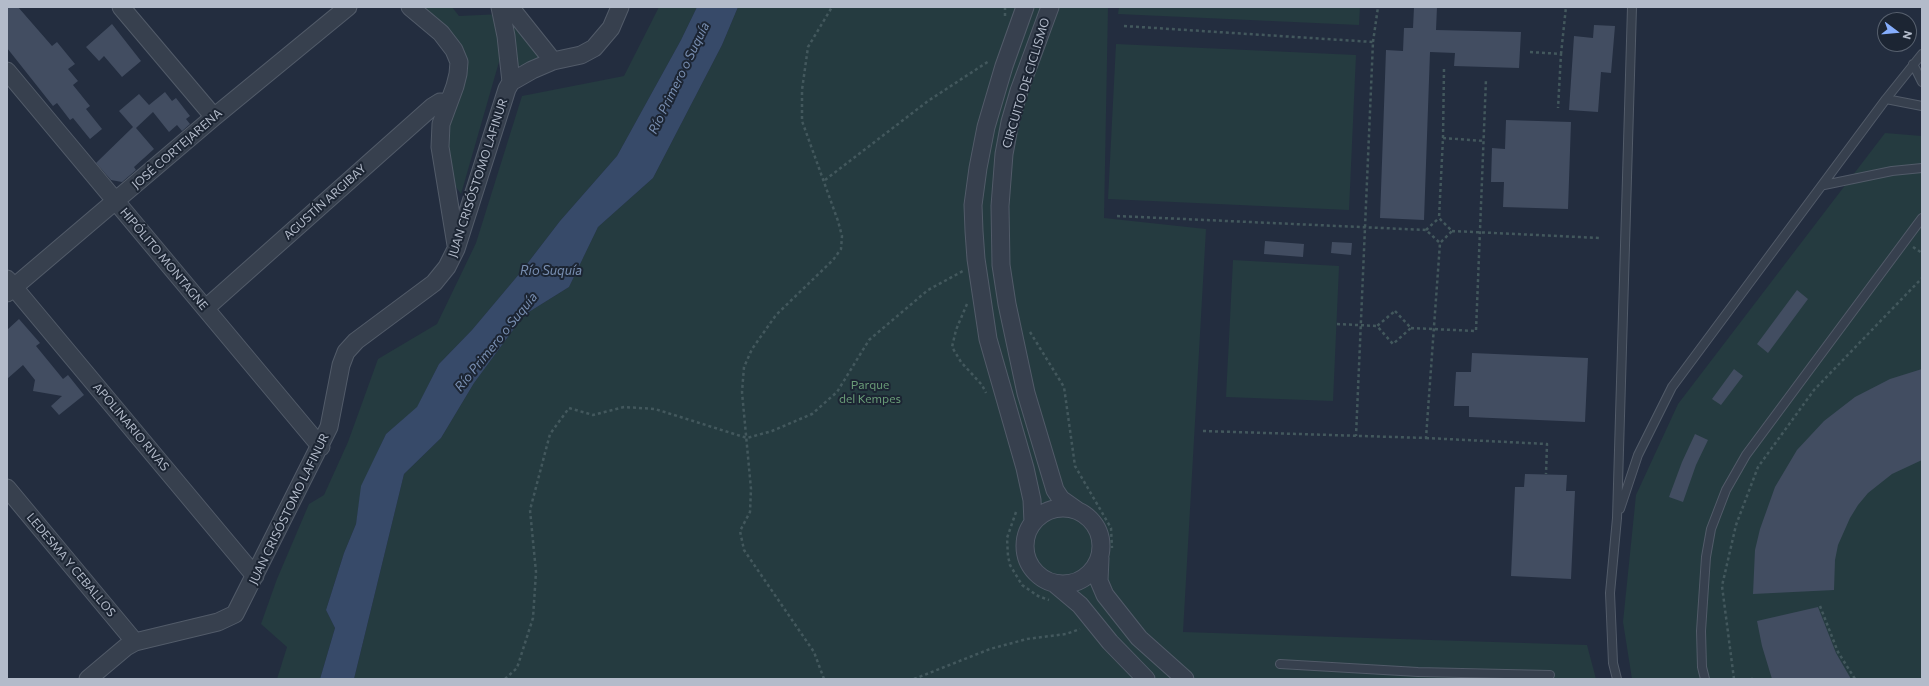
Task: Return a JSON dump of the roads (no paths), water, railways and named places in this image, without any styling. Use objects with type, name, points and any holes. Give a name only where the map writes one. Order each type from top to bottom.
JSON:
[{"type":"street","points":[[121,7],[214,117]]},
{"type":"street","name":"JOSÉ CORTEJARENA","points":[[9,286],[116,201],[214,117],[348,7]]},
{"type":"street","points":[[410,7],[441,33],[454,50],[459,62],[458,74],[441,124],[440,147],[456,249]]},
{"type":"street","points":[[500,7],[506,36],[511,82],[532,70],[553,61],[581,55],[594,48],[611,28],[620,7]]},
{"type":"street","points":[[510,7],[553,61]]},
{"type":"street","points":[[1025,7],[1004,66],[986,127],[974,198],[974,231],[976,259],[988,339],[1025,468],[1032,500],[1033,523]]},
{"type":"street","points":[[1050,7],[1019,91],[1006,141],[1000,206],[1001,265],[1007,304],[1026,392],[1055,490],[1061,499],[1088,516],[1100,535],[1101,546],[1106,554],[1099,581],[1105,595],[1140,638],[1185,679]]},
{"type":"street","name":"HIPÓLITO MONTAGNE","points":[[7,71],[321,447]]},
{"type":"street","name":"JUAN CRISÓSTOMO LAFINUR","points":[[88,679],[126,647],[135,642],[226,619],[235,614],[321,447],[329,427],[341,365],[346,352],[356,341],[434,283],[447,267],[456,249],[507,89],[511,82]]},
{"type":"street","name":"AGUSTÍN ARGIBAY","points":[[206,308],[432,107],[440,102],[448,103]]},
{"type":"street","name":"APOLINARIO RIVAS","points":[[9,286],[255,576]]},
{"type":"street","name":"LEDESMA Y CEBALLOS","points":[[7,488],[135,642]]},
{"type":"street","points":[[1078,511],[1065,508],[1053,509],[1042,515],[1033,523],[1027,535],[1025,547],[1028,560],[1034,571],[1043,579],[1055,584],[1080,605],[1115,647],[1146,679]]},
{"type":"street","points":[[1055,584],[1077,582],[1087,576],[1106,554]]},
{"type":"lane","points":[[1617,679],[1613,663],[1610,593],[1617,518],[1632,7]]},
{"type":"lane","points":[[1617,518],[1638,455],[1672,387],[1824,185],[1886,99],[1922,54]]},
{"type":"lane","points":[[1913,64],[1922,82]]},
{"type":"lane","points":[[1886,99],[1922,106]]},
{"type":"lane","points":[[1824,185],[1892,171],[1922,168]]},
{"type":"lane","points":[[1705,679],[1702,667],[1701,631],[1706,557],[1711,529],[1726,490],[1746,455],[1922,218]]},
{"type":"lane","points":[[1280,664],[1418,675],[1550,675]]},
{"type":"water","name":"Río Suquía","points":[[697,7],[738,7],[722,45],[653,178],[598,227],[569,287],[524,315],[474,383],[441,438],[404,474],[354,679],[320,679],[335,628],[326,610],[344,553],[356,524],[361,486],[386,434],[417,407],[439,364],[472,330],[520,273],[560,221],[617,156],[681,40]]},
{"type":"water label","name":"Río Primero o Suquía","points":[[679,78]]},
{"type":"water label","name":"Río Primero o Suquía","points":[[496,342]]},
{"type":"park label","name":"Parque del Kempes","points":[[870,392]]}]
